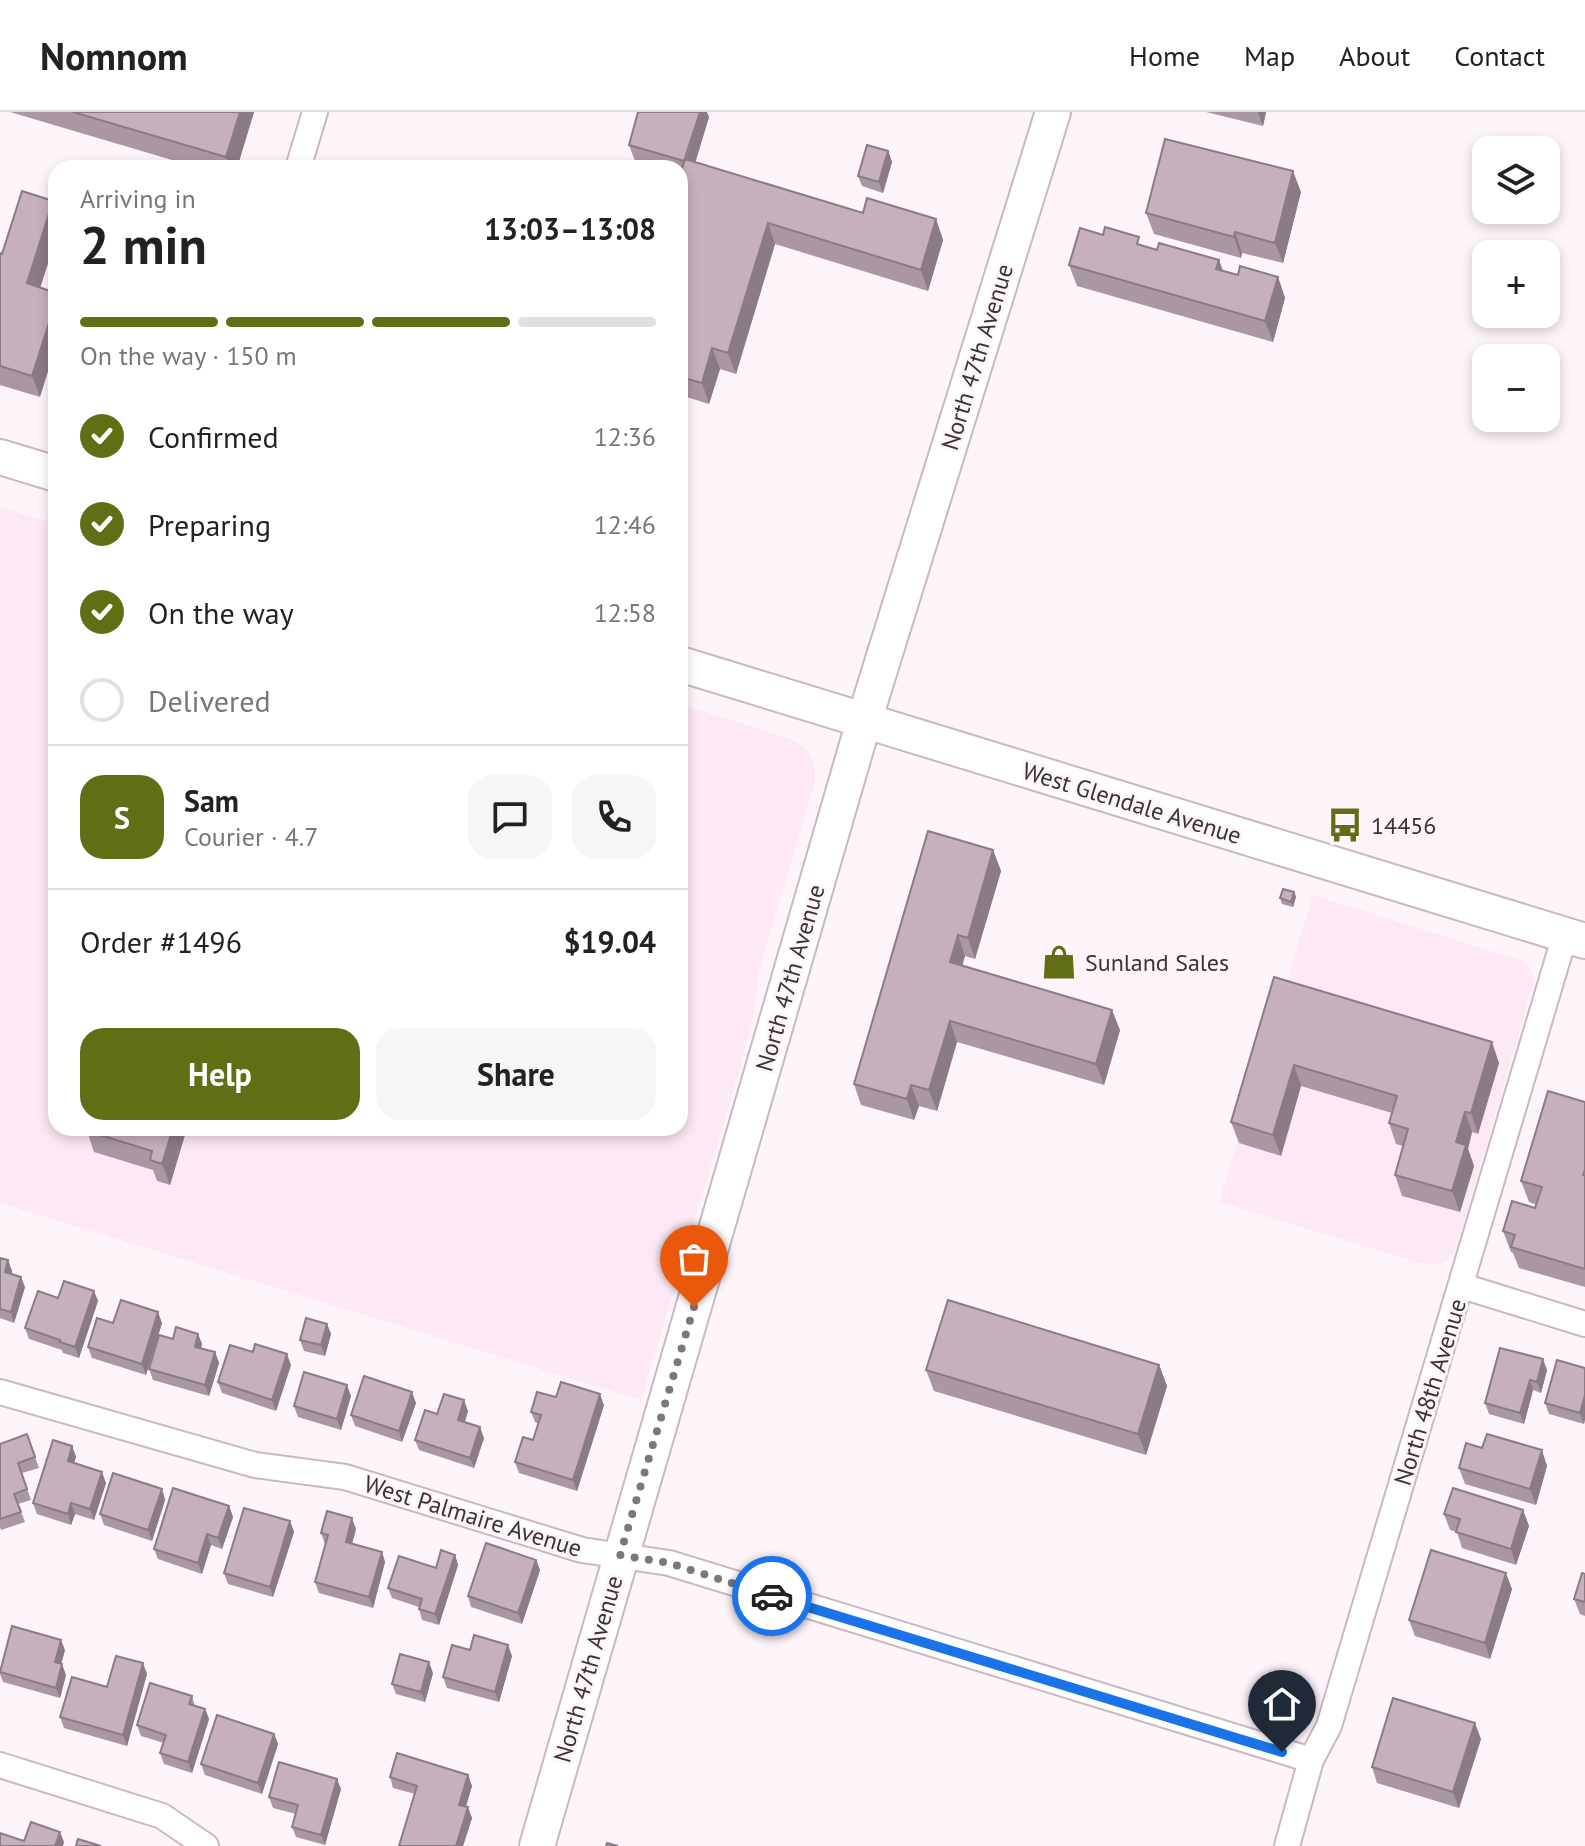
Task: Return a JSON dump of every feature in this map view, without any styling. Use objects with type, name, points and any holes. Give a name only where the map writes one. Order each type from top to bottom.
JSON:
[{"type":"street","points":[[300,160],[315,112]]},
{"type":"street","name":"North 47th Avenue","points":[[537,1846],[864,721],[1053,112]]},
{"type":"street","points":[[0,457],[48,472]]},
{"type":"street","name":"West Glendale Avenue","points":[[688,666],[1575,938]]},
{"type":"street","name":"North 48th Avenue","points":[[1287,1846],[1311,1760],[1329,1726],[1462,1286],[1575,938]]},
{"type":"street","points":[[1462,1286],[1585,1324]]},
{"type":"street","name":"West Palmaire Avenue","points":[[0,1392],[255,1465],[345,1477],[582,1550],[669,1563],[1311,1760]]},
{"type":"street","points":[[0,1765],[162,1816],[206,1846]]},
{"type":"shaded area","points":[[0,507],[48,522],[48,1136],[688,1136],[688,707],[788,738],[809,752],[815,766],[815,782],[759,970],[754,1013],[737,1079],[641,1400],[0,1203]]},
{"type":"shaded area","points":[[1313,895],[1523,961],[1533,975],[1533,985],[1456,1250],[1449,1260],[1441,1264],[1420,1263],[1219,1202]]},
{"type":"building","points":[[73,112],[240,112],[226,157]]},
{"type":"building","points":[[638,112],[700,112],[684,160],[629,145]]},
{"type":"building","points":[[1165,139],[1293,171],[1275,243],[1235,232],[1234,237],[1146,213]]},
{"type":"building","points":[[867,145],[888,151],[879,182],[858,176]]},
{"type":"building","points":[[685,159],[863,213],[867,198],[936,219],[921,270],[768,223],[728,353],[712,348],[702,383],[688,379],[688,160]]},
{"type":"building","points":[[22,191],[48,199],[48,217],[27,283],[48,290],[48,326],[32,376],[0,366],[2,254]]},
{"type":"building","points":[[1105,227],[1139,237],[1137,244],[1157,250],[1159,243],[1219,260],[1216,269],[1238,275],[1240,266],[1278,277],[1265,321],[1069,265],[1080,228],[1103,235]]},
{"type":"building","points":[[928,831],[993,850],[968,938],[958,935],[950,962],[1112,1010],[1096,1064],[950,1021],[929,1090],[911,1085],[907,1099],[854,1084]]},
{"type":"building","points":[[1283,889],[1294,892],[1291,902],[1280,898]]},
{"type":"building","points":[[1274,977],[1492,1042],[1471,1113],[1465,1112],[1456,1142],[1466,1145],[1452,1191],[1395,1175],[1408,1129],[1389,1123],[1397,1096],[1294,1065],[1273,1135],[1231,1122]]},
{"type":"building","points":[[1548,1091],[1585,1102],[1585,1269],[1511,1247],[1515,1235],[1503,1231],[1512,1201],[1535,1208],[1542,1187],[1521,1181]]},
{"type":"building","points":[[103,1136],[171,1136],[162,1164],[150,1160],[152,1151]]},
{"type":"building","points":[[0,1258],[8,1260],[5,1272],[21,1277],[11,1312],[0,1309]]},
{"type":"building","points":[[64,1281],[94,1291],[75,1347],[25,1328],[38,1291],[58,1298]]},
{"type":"building","points":[[121,1300],[158,1312],[142,1364],[88,1347],[97,1318],[113,1323]]},
{"type":"building","points":[[948,1300],[1159,1365],[1138,1434],[926,1370]]},
{"type":"building","points":[[306,1318],[327,1324],[321,1345],[300,1340]]},
{"type":"building","points":[[176,1327],[198,1334],[195,1347],[215,1352],[205,1385],[149,1369],[159,1335],[173,1339]]},
{"type":"building","points":[[255,1344],[287,1354],[272,1400],[218,1382],[230,1345],[253,1352]]},
{"type":"building","points":[[1500,1348],[1543,1359],[1537,1382],[1530,1380],[1520,1413],[1485,1403]]},
{"type":"building","points":[[1557,1360],[1585,1368],[1585,1395],[1580,1413],[1545,1403]]},
{"type":"building","points":[[304,1372],[347,1385],[337,1419],[294,1406]]},
{"type":"building","points":[[364,1376],[412,1392],[399,1431],[351,1415]]},
{"type":"building","points":[[561,1382],[600,1394],[573,1480],[515,1462],[523,1437],[533,1440],[541,1415],[531,1412],[537,1392],[556,1397]]},
{"type":"building","points":[[444,1394],[464,1400],[458,1420],[480,1427],[470,1458],[415,1440],[425,1410],[437,1414]]},
{"type":"building","points":[[27,1434],[35,1457],[18,1463],[27,1489],[14,1494],[21,1512],[0,1519],[0,1444]]},
{"type":"building","points":[[1487,1434],[1542,1450],[1530,1489],[1459,1468],[1466,1443],[1482,1448]]},
{"type":"building","points":[[53,1440],[72,1446],[68,1461],[102,1472],[90,1509],[71,1503],[68,1514],[33,1503]]},
{"type":"building","points":[[113,1473],[162,1489],[148,1530],[100,1514]]},
{"type":"building","points":[[173,1488],[229,1506],[218,1538],[207,1534],[198,1563],[154,1549]]},
{"type":"building","points":[[1453,1488],[1523,1510],[1511,1549],[1456,1532],[1460,1519],[1444,1514]]},
{"type":"building","points":[[244,1508],[290,1521],[270,1587],[224,1573]]},
{"type":"building","points":[[327,1511],[352,1518],[346,1542],[382,1552],[369,1597],[315,1582],[328,1535],[321,1533]]},
{"type":"building","points":[[486,1543],[536,1560],[518,1613],[468,1596]]},
{"type":"building","points":[[441,1550],[455,1555],[435,1614],[419,1609],[422,1599],[388,1588],[399,1556],[436,1568]]},
{"type":"building","points":[[1431,1550],[1506,1573],[1485,1643],[1409,1620]]},
{"type":"building","points":[[1582,1573],[1585,1574],[1585,1602],[1574,1599]]},
{"type":"building","points":[[12,1626],[61,1640],[55,1662],[62,1664],[56,1688],[0,1672]]},
{"type":"building","points":[[474,1635],[508,1645],[495,1692],[443,1677],[452,1645],[470,1650]]},
{"type":"building","points":[[400,1654],[429,1662],[421,1692],[392,1684]]},
{"type":"building","points":[[116,1656],[143,1663],[123,1735],[60,1717],[72,1677],[107,1687]]},
{"type":"building","points":[[150,1683],[192,1696],[189,1704],[205,1709],[188,1762],[160,1753],[166,1735],[137,1725]]},
{"type":"building","points":[[1393,1698],[1475,1723],[1453,1792],[1372,1767]]},
{"type":"building","points":[[217,1715],[274,1734],[258,1783],[201,1764]]},
{"type":"building","points":[[397,1753],[468,1775],[459,1805],[468,1807],[456,1846],[399,1846],[417,1786],[390,1777]]},
{"type":"building","points":[[279,1762],[337,1779],[321,1835],[292,1827],[298,1805],[269,1797]]},
{"type":"building","points":[[31,1822],[60,1832],[55,1846],[0,1846],[0,1833],[24,1841]]},
{"type":"building","points":[[78,1839],[101,1846],[76,1846]]},
{"type":"way so far","points":[[694,1307],[620,1555],[669,1563],[772,1596]]},
{"type":"place","name":"14456","points":[[1345,825]]},
{"type":"place","name":"Sunland Sales","points":[[1059,962]]},
{"type":"route","points":[[772,1596],[1282,1752]]}]
